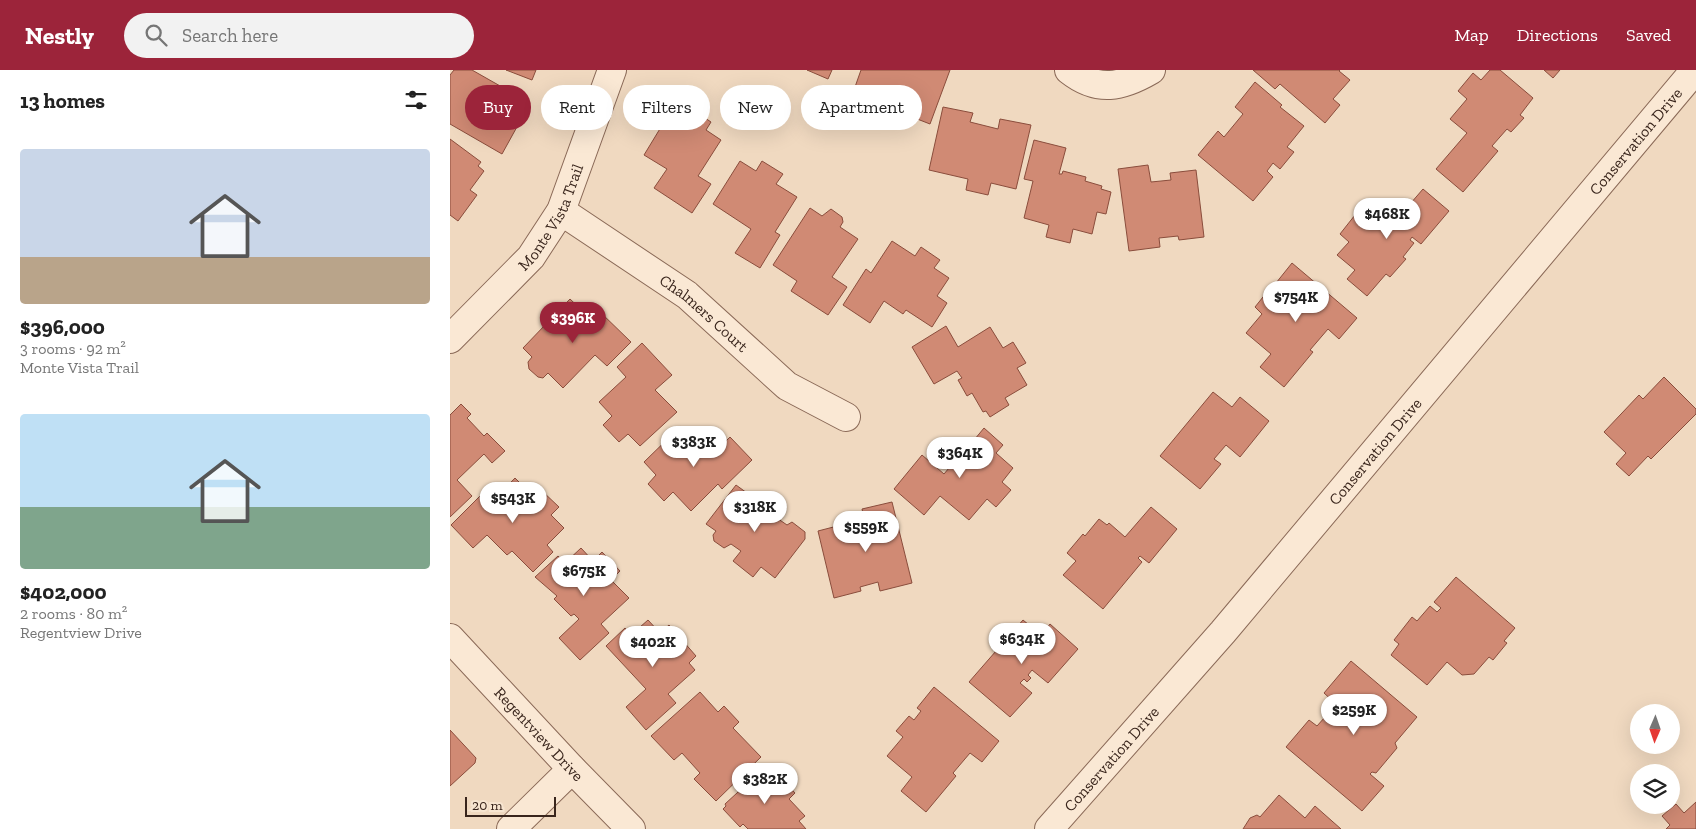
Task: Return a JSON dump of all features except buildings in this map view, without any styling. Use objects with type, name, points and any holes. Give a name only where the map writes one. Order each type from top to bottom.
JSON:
[{"type":"street","name":"Monte Vista Trail","points":[[450,339],[532,257],[561,211],[612,70]]},
{"type":"street","points":[[1070,70],[1077,76],[1100,86],[1123,83],[1151,70]]},
{"type":"street","name":"Conservation Drive","points":[[1049,829],[1223,632],[1695,70]]},
{"type":"street","name":"Chalmers Court","points":[[561,211],[687,295],[788,386],[846,417]]},
{"type":"street","name":"Regentview Drive","points":[[450,638],[572,769],[631,829]]},
{"type":"street","points":[[511,829],[572,769]]}]
